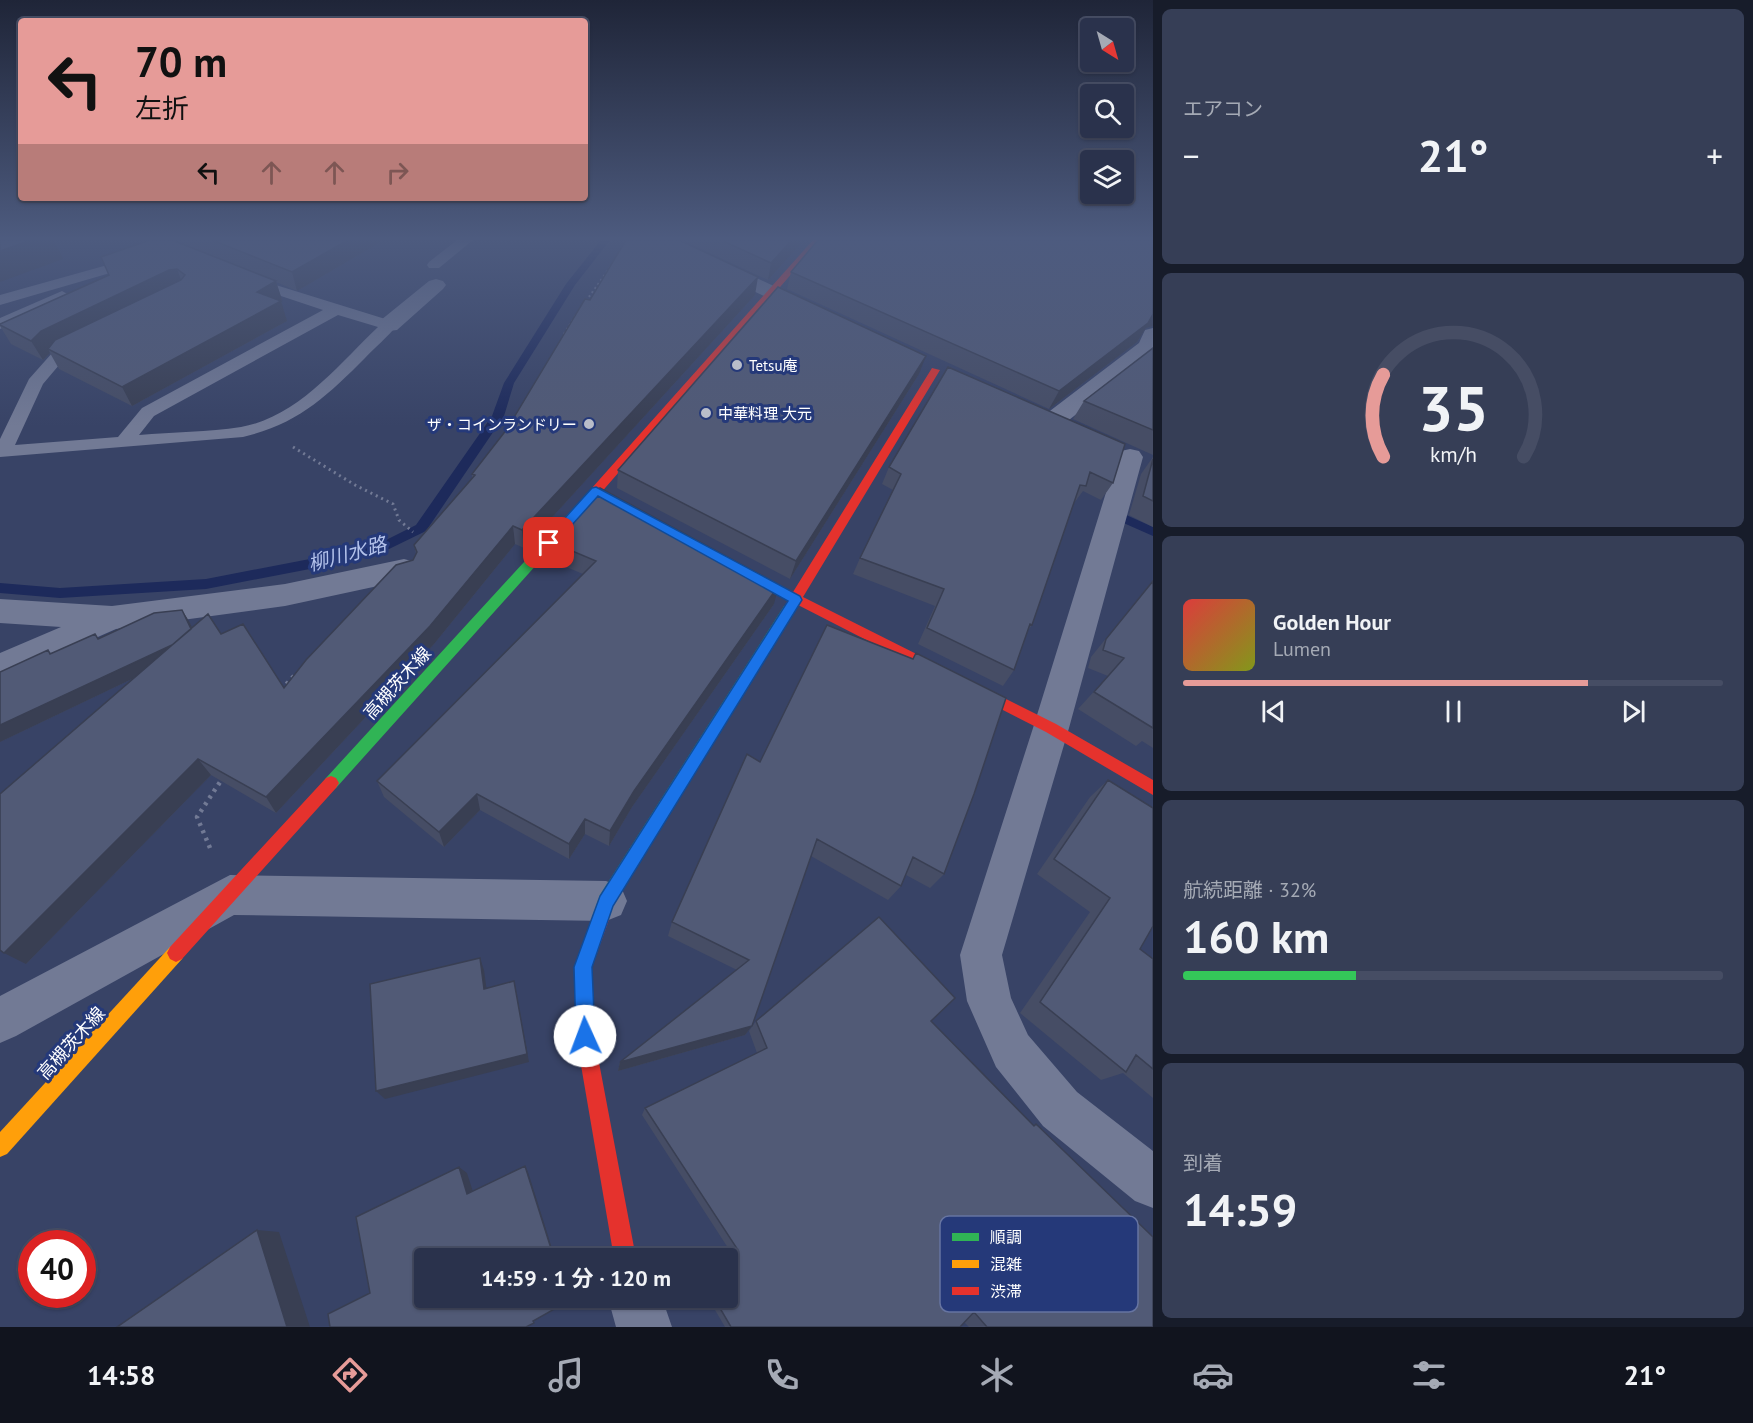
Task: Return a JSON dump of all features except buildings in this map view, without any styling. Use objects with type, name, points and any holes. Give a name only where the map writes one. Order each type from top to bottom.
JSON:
[{"type":"main road","name":"高槻茨木線","points":[[0,1147],[602,494],[762,302]]},
{"type":"main road","points":[[623,1248],[585,1036],[583,967],[606,902],[796,600],[935,370]]},
{"type":"main road","points":[[764,582],[1051,728],[1153,788]]},
{"type":"street","points":[[389,325],[415,302]]},
{"type":"street","points":[[791,302],[822,317]]},
{"type":"street","points":[[1050,422],[1149,346],[1153,335]]},
{"type":"street","points":[[1131,458],[981,955],[989,1001],[1012,1051],[1060,1109],[1153,1183]]},
{"type":"street","points":[[0,611],[112,618],[285,595],[404,570]]},
{"type":"street","points":[[0,667],[112,618]]},
{"type":"street","points":[[0,1020],[230,895],[606,902]]},
{"type":"street","points":[[638,1308],[644,1327]]},
{"type":"lane","points":[[0,324],[47,302]]},
{"type":"lane","points":[[310,302],[389,325]]},
{"type":"lane","points":[[124,442],[148,412],[335,310]]},
{"type":"lane","points":[[100,334],[58,355],[35,383],[3,452],[243,432],[265,425],[283,417],[316,393],[389,325]]},
{"type":"path","points":[[561,339],[586,302]]},
{"type":"path","points":[[265,425],[287,444],[334,470],[372,497],[393,504],[399,520]]},
{"type":"path","points":[[277,695],[300,669]]},
{"type":"path","points":[[228,770],[197,817],[230,895]]},
{"type":"waterway","name":"柳川水路","points":[[0,588],[60,593],[206,584],[341,558],[384,546],[421,528],[498,416],[509,383],[560,302]]},
{"type":"waterway","points":[[1124,518],[1153,532]]},
{"type":"traffic: fast","points":[[331,783],[595,492]]},
{"type":"traffic: fast","points":[[600,920],[606,901],[789,609]]},
{"type":"traffic: slow","points":[[0,1147],[176,953]]},
{"type":"traffic: jam","points":[[595,492],[762,302]]},
{"type":"traffic: jam","points":[[789,609],[935,370]]},
{"type":"traffic: jam","points":[[777,589],[1051,728],[1153,788]]},
{"type":"traffic: jam","points":[[176,953],[331,783]]},
{"type":"traffic: jam","points":[[600,920],[583,967],[585,1036],[623,1248]]},
{"type":"place","name":"Tetsu庵","points":[[737,365]]},
{"type":"place","name":"中華料理 大元","points":[[706,413]]},
{"type":"place","name":"ザ・コインランドリー","points":[[589,424]]},
{"type":"route","points":[[549,543],[596,491],[796,600],[606,902],[583,967],[585,1036]]}]
